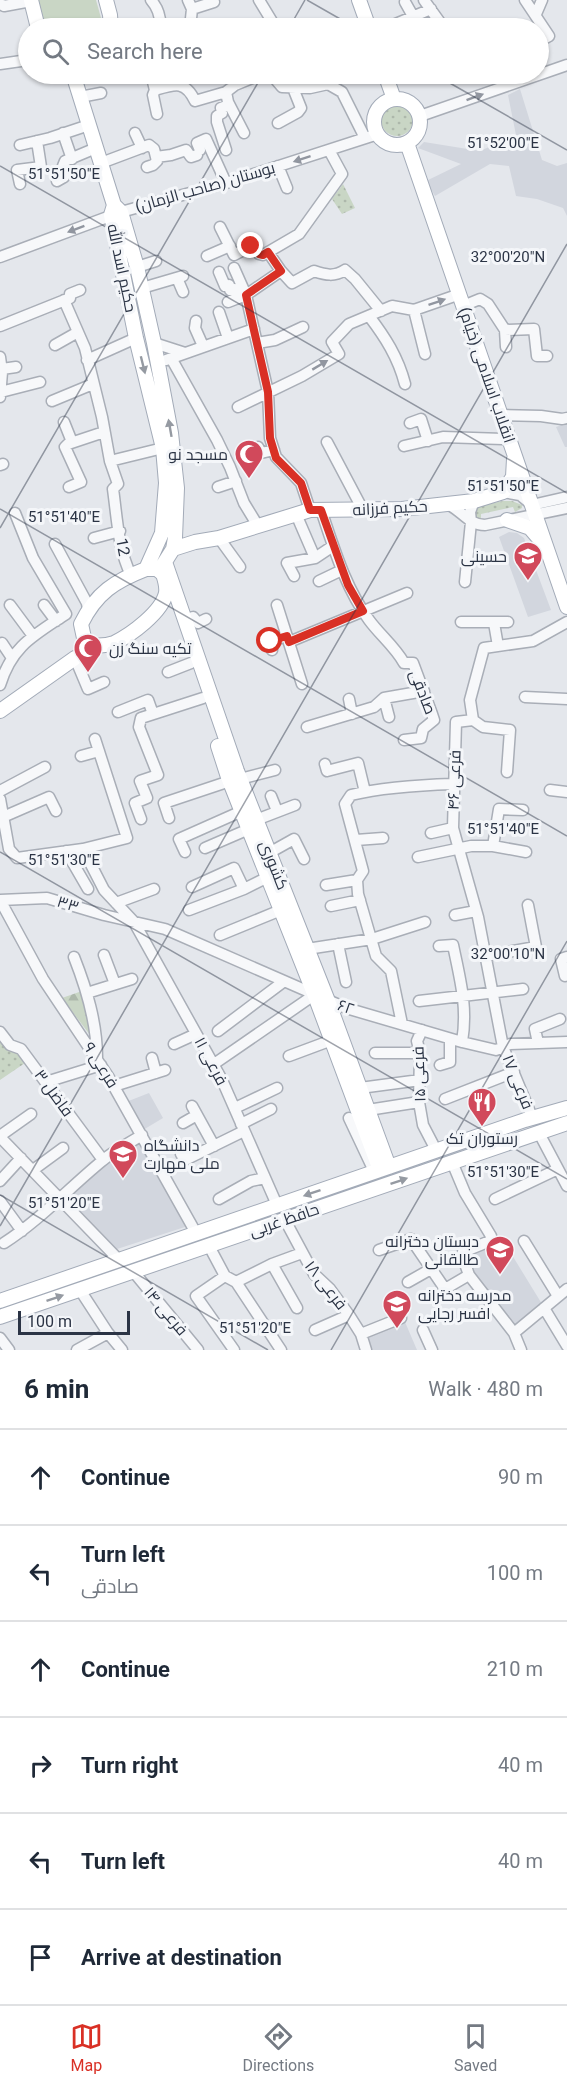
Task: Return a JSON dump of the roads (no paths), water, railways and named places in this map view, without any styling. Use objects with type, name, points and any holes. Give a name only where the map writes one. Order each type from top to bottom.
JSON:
[{"type":"main road","points":[[106,0],[110,18]]},
{"type":"main road","points":[[359,0],[365,18]]},
{"type":"main road","points":[[31,1],[35,18]]},
{"type":"main road","name":"حکیم اسد الله","points":[[76,84],[131,263],[142,288],[154,343],[164,361],[177,488],[173,549]]},
{"type":"main road","points":[[389,84],[394,99]]},
{"type":"main road","points":[[394,99],[407,100],[420,116],[418,132],[407,142],[394,145],[372,136],[375,117],[378,109],[384,103],[394,99]]},
{"type":"main road","name":"انقلاب اسلامی (خیام)","points":[[407,142],[546,545],[564,586],[567,607]]},
{"type":"main road","name":"حکیم اسد الله","points":[[131,263],[136,338],[163,448],[166,483],[157,567]]},
{"type":"main road","points":[[503,492],[513,477],[515,455]]},
{"type":"main road","name":"حکیم فرزانه","points":[[173,549],[316,510],[448,505],[474,501],[503,492]]},
{"type":"main road","points":[[176,514],[195,542]]},
{"type":"main road","points":[[507,520],[530,528],[546,545]]},
{"type":"main road","points":[[75,658],[84,645],[81,624],[95,600],[113,585],[131,575],[157,567],[173,549]]},
{"type":"main road","name":"کشوری","points":[[157,567],[163,574],[166,593],[190,663],[253,825],[268,877],[360,1088],[368,1110],[378,1171]]},
{"type":"main road","name":"کشوری","points":[[157,567],[185,620],[235,780],[242,811],[269,853],[307,949],[332,1040],[378,1171]]},
{"type":"main road","points":[[0,711],[75,658],[113,643],[144,622],[158,608],[166,593]]},
{"type":"main road","points":[[84,638],[90,645],[101,646]]},
{"type":"main road","name":"حافظ غربی","points":[[0,1301],[532,1117],[567,1108]]},
{"type":"main road","name":"حافظ غربی","points":[[0,1317],[567,1123]]},
{"type":"main road","points":[[370,1191],[364,1185],[378,1171]]},
{"type":"main road","points":[[344,1182],[351,1187],[350,1198]]},
{"type":"main road","points":[[14,1296],[18,1311]]},
{"type":"street","points":[[151,0],[156,5],[161,18]]},
{"type":"street","points":[[259,0],[270,18]]},
{"type":"street","points":[[424,0],[437,18]]},
{"type":"street","points":[[536,14],[542,0]]},
{"type":"street","points":[[0,4],[4,6],[31,1]]},
{"type":"street","points":[[190,4],[214,2]]},
{"type":"street","points":[[405,3],[414,18],[431,9]]},
{"type":"street","points":[[523,3],[538,18]]},
{"type":"street","points":[[0,64],[18,61]]},
{"type":"street","points":[[549,69],[567,64]]},
{"type":"street","points":[[153,84],[157,114]]},
{"type":"street","points":[[230,84],[229,105],[244,133]]},
{"type":"street","points":[[155,90],[171,85],[184,86],[189,89],[195,101],[241,84]]},
{"type":"street","points":[[279,84],[282,87],[293,88],[310,88],[318,84]]},
{"type":"street","points":[[333,84],[342,92],[372,136]]},
{"type":"street","points":[[420,116],[499,84]]},
{"type":"street","points":[[278,123],[298,112],[300,108],[293,88]]},
{"type":"street","points":[[80,97],[101,93]]},
{"type":"street","points":[[226,150],[217,116],[222,113],[221,108],[229,105]]},
{"type":"street","points":[[20,146],[89,124]]},
{"type":"street","points":[[63,133],[72,159]]},
{"type":"street","points":[[135,133],[142,148]]},
{"type":"street","name":"بوستان (صاحب الزمان)","points":[[0,257],[115,211],[226,183],[372,136]]},
{"type":"street","points":[[156,157],[186,150],[191,157],[198,152],[197,143],[206,139],[226,183]]},
{"type":"street","points":[[20,184],[17,170],[41,166],[37,141]]},
{"type":"street","points":[[101,163],[149,146],[154,148],[157,160],[153,165],[147,167]]},
{"type":"street","points":[[57,181],[64,177],[65,161],[96,148]]},
{"type":"street","points":[[220,227],[234,255],[251,246],[263,255],[299,234],[342,174],[329,150]]},
{"type":"street","points":[[279,166],[287,188]]},
{"type":"street","points":[[207,256],[230,246]]},
{"type":"street","points":[[268,252],[292,283],[314,271],[329,276],[345,270],[381,311]]},
{"type":"street","points":[[131,263],[156,261]]},
{"type":"street","points":[[234,268],[237,298]]},
{"type":"street","points":[[237,298],[281,271]]},
{"type":"street","points":[[219,272],[225,286],[229,285],[230,290],[234,289],[254,329],[268,392],[263,418],[274,450],[261,453],[258,447]]},
{"type":"street","points":[[142,288],[180,277],[183,292]]},
{"type":"street","points":[[0,326],[70,298],[70,294],[80,290]]},
{"type":"street","points":[[238,407],[302,376],[339,354],[332,342],[349,324],[392,306],[414,310],[461,300],[480,299],[488,304],[506,330],[506,347]]},
{"type":"street","points":[[64,300],[87,360],[110,461],[163,448]]},
{"type":"street","points":[[414,310],[425,354]]},
{"type":"street","points":[[219,312],[228,338]]},
{"type":"street","points":[[369,316],[387,339],[400,364],[405,384]]},
{"type":"street","points":[[196,321],[195,328],[203,346]]},
{"type":"street","points":[[257,343],[275,340],[303,327]]},
{"type":"street","points":[[254,329],[164,361],[217,440],[244,503],[258,526]]},
{"type":"street","points":[[506,330],[534,329],[537,356],[547,356]]},
{"type":"street","points":[[55,345],[78,332]]},
{"type":"street","points":[[0,333],[0,339]]},
{"type":"street","points":[[87,360],[136,338]]},
{"type":"street","points":[[154,343],[185,353]]},
{"type":"street","points":[[16,367],[1,361],[1,390],[40,382]]},
{"type":"street","points":[[59,401],[93,384]]},
{"type":"street","points":[[501,414],[567,418]]},
{"type":"street","points":[[410,423],[421,419],[428,441]]},
{"type":"street","points":[[64,422],[72,442]]},
{"type":"street","points":[[69,487],[81,482],[66,447],[72,442],[104,432]]},
{"type":"street","points":[[404,446],[443,437],[503,439]]},
{"type":"street","points":[[327,442],[363,510]]},
{"type":"street","name":"صادقی","points":[[274,450],[276,458],[301,483],[316,510],[348,585],[363,611],[404,663],[413,663],[434,720],[423,729],[421,738],[404,740]]},
{"type":"street","name":"12","points":[[110,461],[123,482],[113,489],[122,546],[131,575]]},
{"type":"street","points":[[218,487],[236,481]]},
{"type":"street","points":[[503,492],[520,495],[534,510]]},
{"type":"street","points":[[448,505],[459,510],[471,522],[485,525],[507,520],[567,497]]},
{"type":"street","points":[[465,582],[470,512],[474,501]]},
{"type":"street","points":[[534,510],[567,508]]},
{"type":"street","points":[[0,685],[6,666],[12,658],[33,636],[66,614],[33,558],[15,513]]},
{"type":"street","points":[[296,514],[315,558]]},
{"type":"street","points":[[94,538],[120,531]]},
{"type":"street","points":[[219,538],[240,567]]},
{"type":"street","points":[[55,544],[87,603],[88,610]]},
{"type":"street","points":[[294,576],[287,563],[315,558],[333,546]]},
{"type":"street","points":[[319,582],[342,570]]},
{"type":"street","points":[[272,650],[270,641],[288,639],[407,593]]},
{"type":"street","points":[[10,604],[33,636]]},
{"type":"street","points":[[44,605],[56,621]]},
{"type":"street","points":[[277,605],[302,684]]},
{"type":"street","points":[[185,620],[193,617],[198,623],[207,620]]},
{"type":"street","points":[[461,622],[508,622]]},
{"type":"street","points":[[494,622],[498,646]]},
{"type":"street","points":[[507,772],[510,730],[483,728],[473,720],[470,700],[484,648],[533,641],[567,622]]},
{"type":"street","points":[[2,643],[12,658]]},
{"type":"street","points":[[75,658],[88,689],[104,682]]},
{"type":"street","points":[[168,672],[190,663]]},
{"type":"street","points":[[307,727],[374,707],[384,698],[424,691]]},
{"type":"street","points":[[525,697],[567,699]]},
{"type":"street","points":[[141,819],[135,803],[147,798],[140,781],[158,775],[139,727],[141,718],[203,698]]},
{"type":"street","points":[[384,698],[389,717]]},
{"type":"street","points":[[349,699],[352,714]]},
{"type":"street","points":[[118,712],[148,700],[153,714]]},
{"type":"street","points":[[434,720],[456,722],[473,720]]},
{"type":"street","name":"فرعی ۴۶","points":[[456,722],[453,828],[476,911],[503,1047]]},
{"type":"street","points":[[0,799],[3,830],[9,849],[17,858],[83,849],[127,838],[95,739]]},
{"type":"street","points":[[81,756],[99,751]]},
{"type":"street","points":[[325,764],[327,771],[358,763],[365,792]]},
{"type":"street","points":[[0,791],[45,767]]},
{"type":"street","points":[[170,818],[164,802],[274,770]]},
{"type":"street","points":[[402,1024],[391,970],[376,956],[360,900],[357,880],[363,871],[345,804],[351,795],[365,792],[419,785],[453,784]]},
{"type":"street","points":[[550,790],[567,792]]},
{"type":"street","points":[[271,796],[277,812]]},
{"type":"street","points":[[3,818],[49,797],[56,811]]},
{"type":"street","points":[[205,848],[295,805]]},
{"type":"street","points":[[494,846],[499,809],[523,810]]},
{"type":"street","points":[[185,852],[179,839],[242,811]]},
{"type":"street","points":[[430,833],[453,828]]},
{"type":"street","points":[[356,840],[383,838]]},
{"type":"street","points":[[269,853],[294,839],[304,859]]},
{"type":"street","points":[[418,857],[471,846],[494,846],[526,852]]},
{"type":"street","name":"فرعی ۱۱","points":[[83,849],[104,890],[134,922],[213,1064],[277,1205]]},
{"type":"street","points":[[66,851],[88,889]]},
{"type":"street","points":[[192,887],[234,868],[244,889]]},
{"type":"street","points":[[189,910],[244,889],[268,877]]},
{"type":"street","points":[[326,885],[357,880]]},
{"type":"street","points":[[116,903],[154,889]]},
{"type":"street","name":"۳۳","points":[[0,900],[47,898],[134,922]]},
{"type":"street","name":"فرعی ۹","points":[[0,900],[43,979],[114,1086],[196,1233]]},
{"type":"street","points":[[331,906],[360,900]]},
{"type":"street","points":[[485,956],[536,947],[528,905]]},
{"type":"street","points":[[220,935],[281,909]]},
{"type":"street","points":[[455,915],[476,911]]},
{"type":"street","name":"۶۲","points":[[134,922],[165,929],[346,1008],[450,1039],[496,1050],[510,1044],[567,1042]]},
{"type":"street","points":[[307,949],[372,939],[424,922]]},
{"type":"street","points":[[338,944],[346,982]]},
{"type":"street","points":[[439,946],[453,945],[466,1021],[462,1042]]},
{"type":"street","points":[[104,955],[115,984]]},
{"type":"street","points":[[46,1082],[99,1061],[97,1038],[87,993],[74,957]]},
{"type":"street","points":[[565,976],[561,959],[567,957]]},
{"type":"street","points":[[87,993],[132,979]]},
{"type":"street","points":[[218,1031],[283,982]]},
{"type":"street","points":[[419,1001],[523,989]]},
{"type":"street","points":[[213,1064],[319,997]]},
{"type":"street","points":[[538,1043],[536,1029],[560,1019]]},
{"type":"street","name":"فرعی ۱۵","points":[[422,1030],[417,1041],[420,1053],[419,1102],[423,1125],[436,1150]]},
{"type":"street","name":"فاضل ۳","points":[[0,1032],[10,1046],[21,1049],[103,1160]]},
{"type":"street","points":[[174,1044],[196,1034]]},
{"type":"street","points":[[440,1065],[450,1062],[450,1039]]},
{"type":"street","points":[[289,1056],[332,1040]]},
{"type":"street","name":"فرعی ۱۷","points":[[503,1047],[532,1117]]},
{"type":"street","points":[[375,1053],[420,1053]]},
{"type":"street","points":[[114,1086],[160,1072],[152,1058]]},
{"type":"street","points":[[445,1099],[514,1072]]},
{"type":"street","points":[[360,1088],[420,1080]]},
{"type":"street","points":[[234,1108],[277,1088]]},
{"type":"street","points":[[368,1110],[419,1102]]},
{"type":"street","points":[[181,1154],[185,1160],[214,1146],[271,1109]]},
{"type":"street","points":[[183,1123],[194,1111],[214,1146]]},
{"type":"street","points":[[31,1114],[0,1137],[62,1198],[119,1260]]},
{"type":"street","points":[[349,1118],[378,1171]]},
{"type":"street","points":[[539,1133],[567,1184]]},
{"type":"street","points":[[4,1243],[62,1198],[103,1160],[142,1136]]},
{"type":"street","points":[[33,1170],[63,1148]]},
{"type":"street","points":[[0,1181],[21,1158]]},
{"type":"street","points":[[452,1162],[465,1193],[491,1236],[490,1241],[463,1252],[469,1275],[514,1333],[521,1350]]},
{"type":"street","points":[[495,1199],[558,1169]]},
{"type":"street","points":[[219,1199],[250,1181],[265,1178]]},
{"type":"street","points":[[0,1201],[22,1231]]},
{"type":"street","name":"فرعی ۱۸","points":[[285,1220],[314,1274],[330,1289],[361,1334],[366,1350]]},
{"type":"street","points":[[379,1250],[411,1239],[445,1289],[469,1275]]},
{"type":"street","points":[[524,1241],[558,1296]]},
{"type":"street","points":[[209,1246],[281,1350]]},
{"type":"street","points":[[234,1350],[196,1296],[230,1279],[302,1252]]},
{"type":"street","points":[[272,1264],[297,1308]]},
{"type":"street","points":[[408,1282],[431,1269]]},
{"type":"street","name":"فرعی ۱۴","points":[[133,1271],[198,1350]]},
{"type":"street","points":[[514,1333],[567,1289]]},
{"type":"street","points":[[80,1290],[122,1350]]},
{"type":"street","points":[[544,1308],[567,1346]]},
{"type":"street","points":[[315,1330],[349,1315]]},
{"type":"street","points":[[361,1334],[401,1318]]},
{"type":"street","points":[[423,1330],[432,1350]]},
{"type":"street","points":[[77,1350],[90,1347],[108,1333]]},
{"type":"street","points":[[0,1338],[9,1350]]},
{"type":"place","name":"مسجد نو","points":[[249,480]]},
{"type":"place","name":"حسینی","points":[[528,582]]},
{"type":"place","name":"تکیه سنگ زن","points":[[88,674]]},
{"type":"place","name":"رستوران تک","points":[[482,1128]]},
{"type":"place","name":"دانشگاه ملی مهارت","points":[[123,1180]]},
{"type":"place","name":"دبستان دخترانه طالقانی","points":[[500,1276]]},
{"type":"place","name":"مدرسه دخترانه افسر رجایی","points":[[397,1330]]}]
